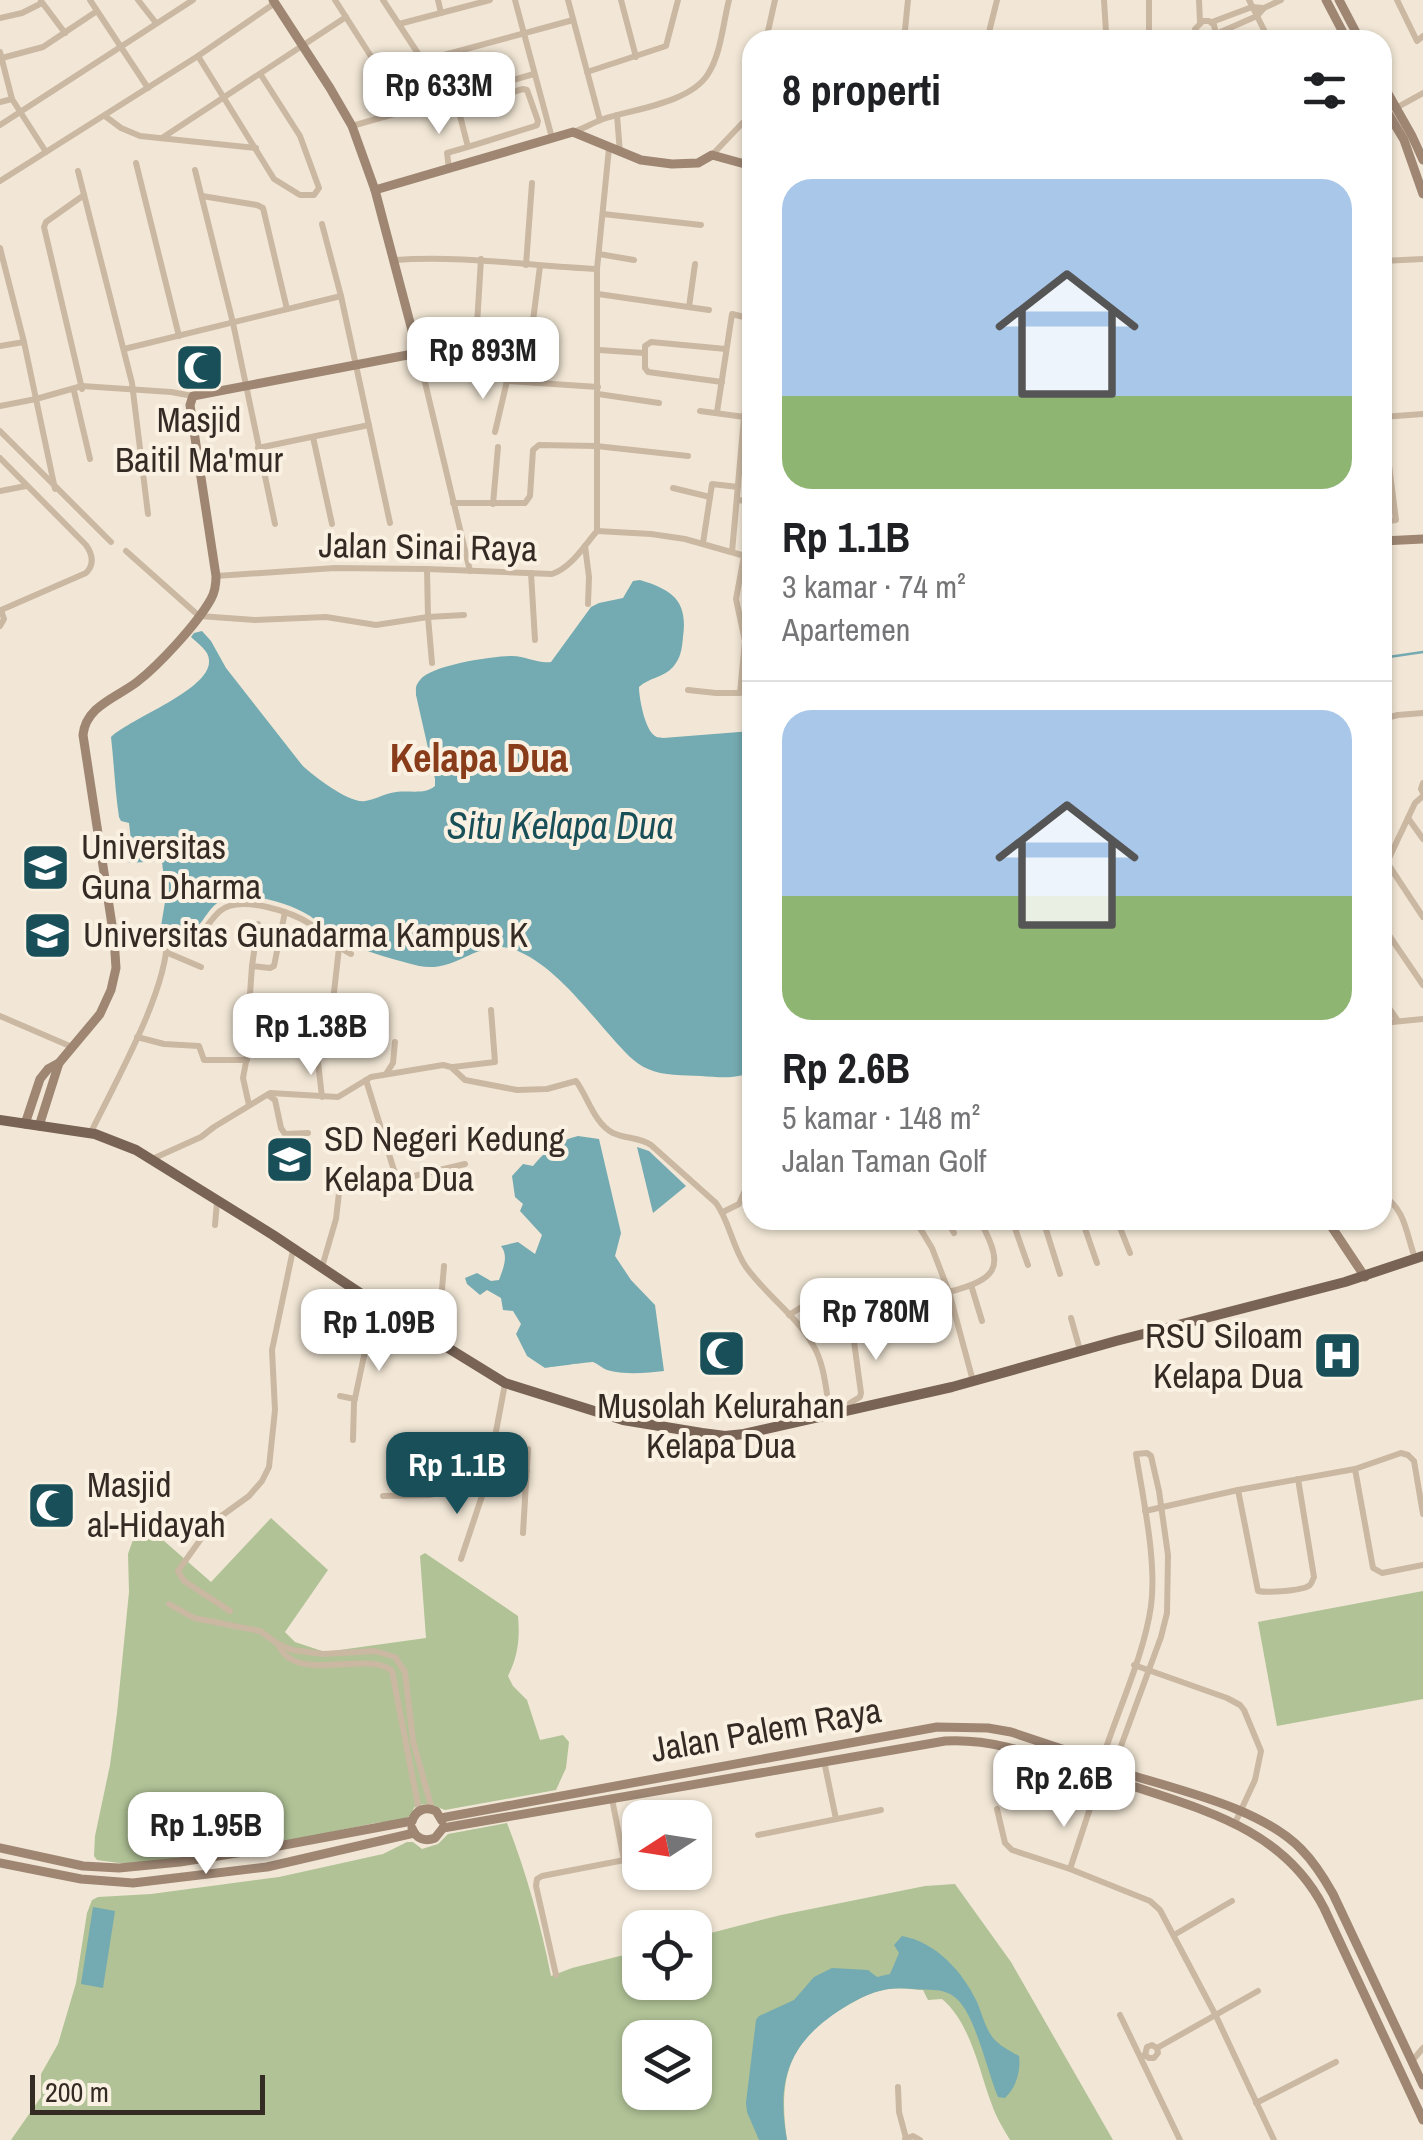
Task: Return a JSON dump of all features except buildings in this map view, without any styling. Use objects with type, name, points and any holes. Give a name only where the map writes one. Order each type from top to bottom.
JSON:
[{"type":"main road","points":[[0,1120],[91,1134],[136,1150],[506,1383],[624,1420],[726,1436],[850,1411],[973,1380],[1365,1277],[1419,1257]]},
{"type":"street","points":[[90,0],[148,88]]},
{"type":"street","points":[[138,0],[156,23]]},
{"type":"street","points":[[0,125],[192,0]]},
{"type":"street","points":[[335,0],[381,72],[400,113]]},
{"type":"street","points":[[383,0],[423,62]]},
{"type":"street","points":[[438,0],[441,14]]},
{"type":"street","points":[[398,24],[490,0]]},
{"type":"street","points":[[514,0],[552,140]]},
{"type":"street","points":[[568,0],[600,120]]},
{"type":"street","points":[[621,0],[636,58]]},
{"type":"street","points":[[587,72],[668,45],[678,0]]},
{"type":"street","points":[[375,190],[552,140],[600,120],[682,96],[698,86],[709,72],[729,0]]},
{"type":"street","points":[[768,30],[775,0]]},
{"type":"street","points":[[905,30],[908,0]]},
{"type":"street","points":[[990,30],[997,0]]},
{"type":"street","points":[[1104,0],[1106,30]]},
{"type":"street","points":[[1149,0],[1150,30]]},
{"type":"street","points":[[1195,30],[1200,22],[1199,0]]},
{"type":"street","points":[[1228,30],[1281,0]]},
{"type":"street","points":[[1326,0],[1342,30]]},
{"type":"street","points":[[1339,0],[1355,30]]},
{"type":"street","points":[[1409,0],[1399,4],[1417,41],[1423,36]]},
{"type":"street","points":[[0,18],[22,13],[41,2],[65,33]]},
{"type":"street","points":[[0,182],[198,56],[274,2],[352,126],[375,190],[470,571]]},
{"type":"street","points":[[1200,22],[1212,22],[1250,4],[1264,8]]},
{"type":"street","points":[[1250,4],[1264,30]]},
{"type":"street","points":[[46,152],[12,99],[1,55],[39,49],[97,11]]},
{"type":"street","points":[[162,138],[346,17]]},
{"type":"street","points":[[381,72],[573,20]]},
{"type":"street","points":[[1212,22],[1216,30]]},
{"type":"street","points":[[198,56],[277,182],[302,196],[314,195],[319,188],[300,136],[260,75]]},
{"type":"street","points":[[352,126],[534,74]]},
{"type":"street","points":[[448,169],[446,154],[535,126],[538,123],[530,94],[525,89],[458,108],[468,147]]},
{"type":"street","points":[[1392,111],[1423,92]]},
{"type":"street","points":[[0,102],[12,99]]},
{"type":"street","points":[[618,115],[620,153]]},
{"type":"street","points":[[105,116],[140,136],[256,148]]},
{"type":"street","points":[[1392,117],[1423,160]]},
{"type":"street","points":[[1392,118],[1423,194]]},
{"type":"street","points":[[573,132],[640,160],[698,163],[712,156],[742,124]]},
{"type":"street","points":[[522,130],[528,146]]},
{"type":"street","points":[[507,135],[513,151]]},
{"type":"street","points":[[483,142],[488,158]]},
{"type":"street","points":[[608,148],[598,269],[598,532],[650,534],[703,543],[742,555]]},
{"type":"street","points":[[712,156],[742,164]]},
{"type":"street","points":[[136,163],[179,336]]},
{"type":"street","points":[[195,170],[233,322],[275,524]]},
{"type":"street","points":[[78,171],[133,390],[148,514]]},
{"type":"street","points":[[526,264],[532,183]]},
{"type":"street","points":[[84,195],[44,225],[90,459]]},
{"type":"street","points":[[202,196],[264,208],[287,309]]},
{"type":"street","points":[[602,214],[701,225]]},
{"type":"street","points":[[322,224],[342,296],[390,523]]},
{"type":"street","points":[[0,248],[3,280],[24,342],[56,488]]},
{"type":"street","points":[[599,254],[634,260]]},
{"type":"street","points":[[395,260],[432,257],[598,269]]},
{"type":"street","points":[[1392,261],[1423,259]]},
{"type":"street","points":[[475,357],[481,260]]},
{"type":"street","points":[[689,307],[695,264]]},
{"type":"street","points":[[529,352],[540,266]]},
{"type":"street","points":[[598,294],[708,310]]},
{"type":"street","points":[[124,350],[342,296]]},
{"type":"street","points":[[716,412],[732,314],[742,316]]},
{"type":"street","points":[[0,346],[24,342]]},
{"type":"street","points":[[722,382],[648,372],[644,368],[644,353],[646,344],[651,342],[726,349]]},
{"type":"street","points":[[599,350],[644,353]]},
{"type":"street","points":[[0,407],[79,389],[192,397],[418,353],[475,357],[506,381],[659,402]]},
{"type":"street","points":[[495,432],[506,381]]},
{"type":"street","points":[[39,1126],[59,1063],[100,1014],[116,968],[83,729],[92,712],[146,675],[214,594],[216,576],[190,405],[192,397]]},
{"type":"street","points":[[700,411],[742,417]]},
{"type":"street","points":[[1392,416],[1423,414]]},
{"type":"street","points":[[258,448],[369,425]]},
{"type":"street","points":[[0,432],[111,542]]},
{"type":"street","points":[[313,437],[332,524]]},
{"type":"street","points":[[453,503],[527,501],[533,450],[537,446],[596,446],[688,456]]},
{"type":"street","points":[[493,504],[498,447]]},
{"type":"street","points":[[732,552],[742,456]]},
{"type":"street","points":[[0,458],[86,545],[92,566],[86,573],[0,608],[4,619],[0,626]]},
{"type":"street","points":[[703,543],[714,484],[738,487]]},
{"type":"street","points":[[0,492],[27,485]]},
{"type":"street","points":[[673,488],[710,497]]},
{"type":"street","points":[[1392,489],[1396,520],[1392,521]]},
{"type":"street","points":[[737,500],[742,500]]},
{"type":"street","name":"Jalan Sinai Raya","points":[[216,576],[335,568],[558,573],[598,532]]},
{"type":"street","points":[[1392,541],[1423,538]]},
{"type":"street","points":[[585,546],[588,604]]},
{"type":"street","points":[[126,550],[196,620],[326,616],[372,625],[464,614]]},
{"type":"street","points":[[427,569],[432,663]]},
{"type":"street","points":[[530,573],[535,640]]},
{"type":"street","points":[[742,578],[736,600],[742,627]]},
{"type":"street","points":[[688,690],[740,693],[742,672]]},
{"type":"street","points":[[1392,716],[1423,713]]},
{"type":"street","points":[[1392,852],[1415,803],[1423,795],[1423,783]]},
{"type":"street","points":[[1408,818],[1423,839]]},
{"type":"street","points":[[1392,870],[1423,917]]},
{"type":"street","points":[[114,938],[199,936],[222,908],[248,903],[310,923],[351,954]]},
{"type":"street","points":[[252,966],[274,966],[285,912]]},
{"type":"street","points":[[249,1105],[244,1078],[250,1046],[249,1008],[258,924]]},
{"type":"street","points":[[91,1134],[160,978],[168,953],[167,936]]},
{"type":"street","points":[[1392,939],[1423,985]]},
{"type":"street","points":[[322,1097],[318,1062],[332,1010],[339,948]]},
{"type":"street","points":[[168,953],[201,966]]},
{"type":"street","points":[[150,1160],[201,1138],[268,1094],[322,1097],[344,1094],[366,1080],[386,1075],[434,1066],[491,1064],[496,1061],[491,1010]]},
{"type":"street","points":[[1392,1012],[1398,1021]]},
{"type":"street","points":[[0,1016],[72,1047]]},
{"type":"street","points":[[1392,1022],[1423,1018]]},
{"type":"street","points":[[137,1037],[164,1044],[200,1046],[204,1060],[247,1060]]},
{"type":"street","points":[[386,1075],[394,1063],[396,1042]]},
{"type":"street","points":[[25,1124],[40,1079],[59,1063]]},
{"type":"street","points":[[451,1068],[465,1080],[516,1090],[548,1089],[578,1082],[591,1108],[608,1129],[652,1145],[684,1172],[723,1212],[744,1264],[810,1340],[819,1357],[830,1415]]},
{"type":"street","points":[[366,1080],[397,1180],[465,1164]]},
{"type":"street","points":[[268,1094],[275,1100],[284,1134],[308,1132]]},
{"type":"street","points":[[322,1267],[336,1219],[340,1184]]},
{"type":"street","points":[[739,1204],[742,1197]]},
{"type":"street","points":[[215,1225],[217,1201]]},
{"type":"street","points":[[1392,1202],[1402,1214],[1408,1239],[1419,1257]]},
{"type":"street","points":[[723,1212],[742,1204]]},
{"type":"street","points":[[921,1230],[949,1292],[973,1380]]},
{"type":"street","points":[[952,1230],[954,1234]]},
{"type":"street","points":[[949,1292],[988,1276],[994,1264],[992,1245],[984,1230]]},
{"type":"street","points":[[1015,1230],[1028,1266]]},
{"type":"street","points":[[1047,1230],[1060,1274]]},
{"type":"street","points":[[1085,1230],[1097,1263]]},
{"type":"street","points":[[1121,1230],[1130,1253]]},
{"type":"street","points":[[1334,1230],[1365,1277]]},
{"type":"street","points":[[230,1611],[184,1581],[178,1571],[212,1522],[249,1496],[269,1468],[275,1410],[272,1350],[293,1248]]},
{"type":"street","points":[[408,1324],[423,1300],[440,1301],[444,1266]]},
{"type":"street","points":[[971,1285],[982,1320]]},
{"type":"street","points":[[789,1315],[827,1291]]},
{"type":"street","points":[[352,1440],[355,1399],[376,1303]]},
{"type":"street","points":[[850,1312],[861,1394],[850,1404],[850,1411]]},
{"type":"street","points":[[1071,1318],[1080,1350]]},
{"type":"street","points":[[461,1559],[486,1484],[506,1383]]},
{"type":"street","points":[[340,1396],[355,1399]]},
{"type":"street","points":[[523,1533],[528,1449]]},
{"type":"street","points":[[1096,1778],[1108,1782],[1114,1772],[1166,1613],[1168,1555],[1162,1506],[1151,1456],[1147,1453],[1136,1454],[1153,1584],[1150,1610],[1100,1761]]},
{"type":"street","points":[[1145,1511],[1355,1469],[1400,1454],[1414,1461],[1423,1514]]},
{"type":"street","points":[[1355,1469],[1373,1568],[1382,1573],[1423,1565]]},
{"type":"street","points":[[488,1470],[527,1471]]},
{"type":"street","points":[[1238,1490],[1258,1591],[1306,1587],[1314,1573],[1298,1479]]},
{"type":"street","points":[[384,1496],[429,1495],[486,1484]]},
{"type":"street","points":[[168,1604],[194,1618],[260,1630],[292,1650],[379,1652],[395,1657],[405,1672],[414,1741],[432,1809],[442,1823],[438,1836],[421,1839],[414,1833],[412,1821],[419,1811],[392,1671],[378,1664],[340,1666],[300,1661],[284,1654],[278,1644]]},
{"type":"street","points":[[378,1664],[379,1652]]},
{"type":"street","points":[[1134,1665],[1234,1701],[1244,1710],[1260,1752],[1256,1780],[1235,1823]]},
{"type":"street","name":"Jalan Palem Raya","points":[[442,1823],[937,1727],[1011,1732],[1100,1761]]},
{"type":"street","name":"Jalan Palem Raya","points":[[442,1823],[612,1799],[945,1741],[993,1742],[1025,1750],[1096,1778]]},
{"type":"street","points":[[1070,1869],[1096,1778],[1094,1765],[1106,1760],[1114,1772],[1235,1823],[1277,1850],[1314,1888],[1423,2120]]},
{"type":"street","points":[[824,1762],[836,1819]]},
{"type":"street","points":[[1114,1772],[1240,1810],[1270,1825],[1299,1847],[1333,1894],[1423,2084]]},
{"type":"street","points":[[612,1799],[622,1850]]},
{"type":"street","points":[[419,1811],[432,1809]]},
{"type":"street","points":[[997,1809],[1008,1848],[1156,1905],[1216,2016],[1274,2140]]},
{"type":"street","points":[[758,1835],[881,1810]]},
{"type":"street","points":[[0,1848],[83,1866],[119,1868],[215,1856],[412,1821]]},
{"type":"street","points":[[0,1863],[81,1880],[132,1884],[267,1867],[414,1833]]},
{"type":"street","points":[[556,1975],[537,1880],[622,1860]]},
{"type":"street","points":[[1174,1934],[1232,1902]]},
{"type":"street","points":[[1143,2056],[1146,2047],[1156,2048],[1258,1991]]},
{"type":"street","points":[[1120,2015],[1180,2140]]},
{"type":"street","points":[[1412,2061],[1423,2048]]},
{"type":"street","points":[[1256,2103],[1336,2062]]},
{"type":"street","points":[[898,2087],[905,2139],[913,2136],[920,2140]]},
{"type":"green space","points":[[271,1518],[328,1570],[285,1632],[295,1642],[325,1652],[426,1638],[420,1556],[425,1553],[518,1616],[518,1647],[508,1676],[527,1700],[540,1740],[563,1735],[569,1742],[566,1768],[556,1790],[445,1810],[420,1805],[402,1820],[268,1845],[147,1863],[97,1860],[95,1836],[117,1713],[129,1592],[128,1554],[140,1520],[211,1582]]},
{"type":"green space","points":[[1423,1591],[1423,1699],[1277,1726],[1258,1622]]},
{"type":"green space","points":[[507,1823],[543,1937],[551,1976],[622,1956],[622,2000],[712,2000],[712,1933],[925,1886],[955,1884],[1011,1962],[1113,2140],[1010,2140],[994,2109],[967,2034],[952,2009],[942,1999],[928,2000],[923,1990],[899,1988],[881,1990],[843,2008],[824,2021],[799,2048],[786,2080],[787,2140],[11,2140],[41,2097],[41,2074],[58,2044],[76,1983],[92,1900],[279,1877],[383,1854],[407,1842],[422,1849],[438,1844],[448,1834]]},
{"type":"water","name":"Situ Kelapa Dua","points":[[640,580],[669,593],[683,614],[682,649],[676,664],[639,687],[651,733],[663,738],[742,732],[742,1075],[667,1074],[643,1067],[559,979],[533,959],[506,947],[481,950],[446,965],[419,966],[347,943],[295,908],[245,896],[218,903],[190,931],[163,929],[166,896],[162,862],[129,863],[125,844],[131,840],[129,823],[119,817],[111,737],[183,693],[206,672],[208,654],[191,637],[194,633],[202,631],[211,641],[226,668],[302,765],[341,794],[365,801],[435,786],[416,695],[417,684],[426,675],[463,662],[503,656],[551,662],[591,607],[623,598],[633,581]]},
{"type":"water","points":[[578,1136],[599,1139],[621,1233],[615,1256],[655,1305],[664,1371],[621,1373],[593,1362],[545,1368],[527,1356],[516,1334],[521,1324],[513,1311],[503,1310],[501,1298],[487,1290],[480,1295],[467,1284],[465,1278],[477,1273],[491,1281],[499,1280],[505,1258],[501,1246],[518,1242],[535,1254],[542,1235],[520,1211],[523,1204],[515,1197],[512,1176],[523,1164],[533,1166],[553,1147]]},
{"type":"water","points":[[637,1147],[649,1151],[686,1186],[653,1213]]},
{"type":"water","points":[[93,1907],[115,1911],[103,1988],[81,1984]]},
{"type":"water","points":[[902,1936],[926,1945],[947,1960],[971,1991],[993,2038],[1019,2056],[1012,2089],[1005,2098],[998,2097],[975,2031],[957,1999],[936,1990],[887,1989],[848,2005],[813,2031],[792,2061],[786,2078],[787,2140],[759,2140],[746,2103],[756,2020],[794,2000],[814,1977],[832,1968],[868,1970],[877,1977],[890,1974],[899,1953],[894,1945]]},
{"type":"waterway","points":[[1392,657],[1423,652]]},
{"type":"place","name":"Masjid Baitil Ma'mur","points":[[199,368]]},
{"type":"place","name":"Universitas Guna Dharma","points":[[46,867]]},
{"type":"place","name":"Universitas Gunadarma Kampus K","points":[[48,935]]},
{"type":"place","name":"SD Negeri Kedung Kelapa Dua","points":[[289,1159]]},
{"type":"place","name":"Musolah Kelurahan Kelapa Dua","points":[[721,1354]]},
{"type":"place","name":"RSU Siloam Kelapa Dua","points":[[1338,1356]]},
{"type":"place","name":"Masjid al-Hidayah","points":[[52,1505]]},
{"type":"district","name":"Kelapa Dua","points":[[479,758]]}]
